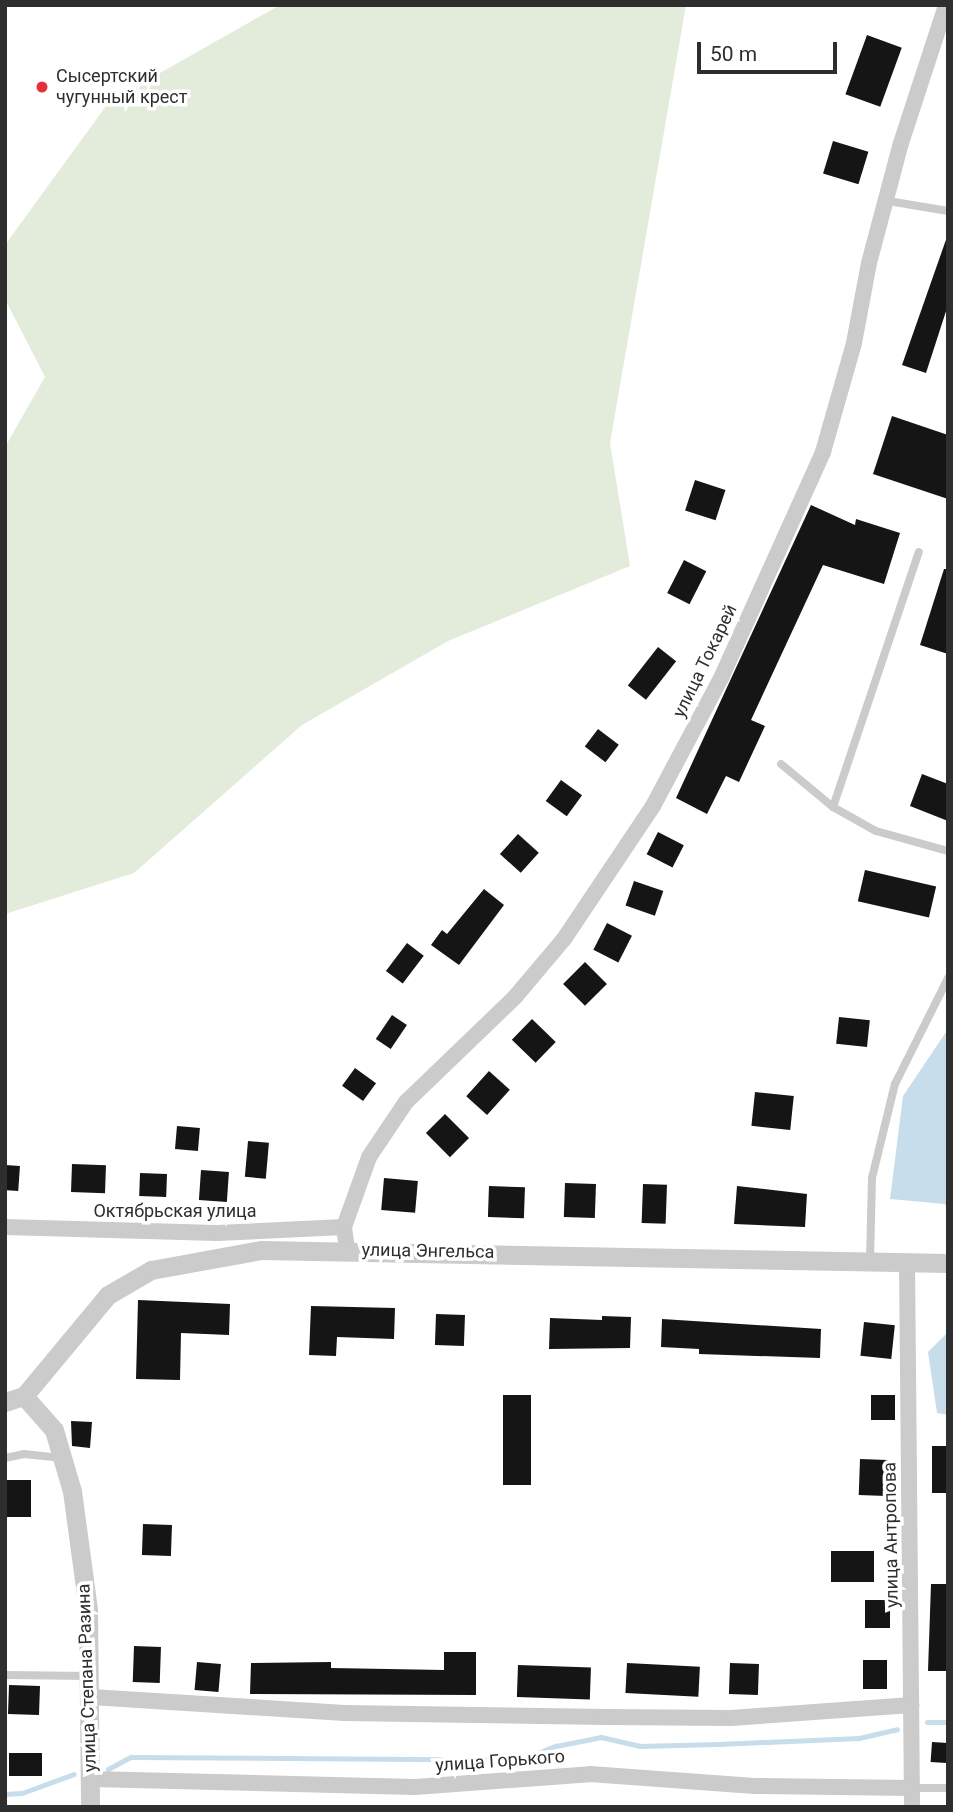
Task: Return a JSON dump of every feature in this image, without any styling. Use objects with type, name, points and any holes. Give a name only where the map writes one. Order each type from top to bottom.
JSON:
[{"type":"street","name":"улица Токарей","points":[[347,1249],[344,1227],[369,1157],[406,1102],[515,997],[564,939],[653,806],[722,676],[822,452],[855,343],[869,263],[946,5]]},
{"type":"street","name":"Октябрьская улица","points":[[5,1227],[217,1233],[344,1227]]},
{"type":"street","name":"улица Энгельса","points":[[14,1399],[107,1295],[151,1270],[261,1250],[347,1249],[948,1263]]},
{"type":"street","name":"улица Антропова","points":[[907,1262],[912,1807]]},
{"type":"street","name":"улица Степана Разина","points":[[14,1399],[54,1430],[64,1458],[88,1610],[91,1697],[90,1807]]},
{"type":"street","points":[[91,1697],[344,1713],[606,1717],[731,1718],[912,1705]]},
{"type":"street","name":"улица Горького","points":[[91,1779],[415,1787],[590,1774],[755,1786],[912,1788]]},
{"type":"lane","points":[[888,201],[948,211]]},
{"type":"lane","points":[[833,807],[919,552]]},
{"type":"lane","points":[[781,764],[833,807],[876,831],[948,851]]},
{"type":"lane","points":[[870,1262],[872,1178],[895,1084],[948,978]]},
{"type":"lane","points":[[208,1259],[217,1233]]},
{"type":"lane","points":[[5,1458],[24,1454],[64,1458]]},
{"type":"lane","points":[[5,1675],[90,1676]]},
{"type":"lane","points":[[912,1788],[948,1788]]},
{"type":"green space","points":[[280,5],[686,5],[610,443],[630,566],[448,641],[302,725],[134,873],[5,914],[5,447],[45,377],[5,299],[5,245],[109,102]]},
{"type":"water","points":[[948,1029],[948,1216],[945,1204],[890,1199],[903,1096]]},
{"type":"water","points":[[948,1332],[948,1415],[937,1413],[928,1352]]},
{"type":"building","points":[[867,35],[902,48],[880,107],[845,94]]},
{"type":"building","points":[[833,141],[868,152],[858,184],[823,174]]},
{"type":"building","points":[[948,234],[948,305],[926,373],[902,365]]},
{"type":"building","points":[[892,416],[948,435],[948,499],[873,474]]},
{"type":"building","points":[[695,480],[725,490],[716,520],[685,510]]},
{"type":"building","points":[[811,505],[855,525],[856,519],[900,533],[884,584],[823,565],[751,720],[765,726],[739,782],[726,776],[707,814],[676,798]]},
{"type":"building","points":[[684,560],[706,571],[689,604],[667,593]]},
{"type":"building","points":[[944,569],[948,569],[948,654],[920,645]]},
{"type":"building","points":[[658,647],[676,661],[646,700],[628,686]]},
{"type":"building","points":[[598,729],[619,745],[606,762],[585,747]]},
{"type":"building","points":[[922,774],[948,784],[948,821],[910,806]]},
{"type":"building","points":[[561,780],[582,795],[567,816],[546,801]]},
{"type":"building","points":[[658,832],[684,845],[672,867],[647,854]]},
{"type":"building","points":[[518,834],[539,853],[521,873],[500,854]]},
{"type":"building","points":[[865,870],[936,886],[929,918],[858,901]]},
{"type":"building","points":[[634,881],[663,891],[655,916],[626,906]]},
{"type":"building","points":[[484,889],[504,905],[459,965],[431,945],[442,930],[447,934]]},
{"type":"building","points":[[607,923],[632,936],[618,962],[593,950]]},
{"type":"building","points":[[407,943],[424,956],[403,984],[386,971]]},
{"type":"building","points":[[585,962],[607,984],[585,1006],[563,984]]},
{"type":"building","points":[[392,1015],[407,1025],[391,1049],[376,1039]]},
{"type":"building","points":[[839,1017],[870,1020],[867,1047],[836,1044]]},
{"type":"building","points":[[532,1019],[556,1042],[536,1063],[512,1040]]},
{"type":"building","points":[[355,1068],[376,1083],[363,1101],[342,1086]]},
{"type":"building","points":[[489,1071],[510,1090],[487,1115],[466,1096]]},
{"type":"building","points":[[755,1092],[794,1096],[790,1130],[751,1126]]},
{"type":"building","points":[[445,1114],[469,1138],[450,1157],[426,1133]]},
{"type":"building","points":[[177,1126],[200,1128],[198,1151],[175,1149]]},
{"type":"building","points":[[248,1141],[269,1143],[266,1179],[245,1177]]},
{"type":"building","points":[[72,1164],[106,1165],[105,1193],[71,1192]]},
{"type":"building","points":[[5,1165],[20,1166],[18,1191],[5,1190]]},
{"type":"building","points":[[201,1170],[229,1172],[227,1202],[199,1200]]},
{"type":"building","points":[[140,1173],[167,1174],[166,1197],[139,1196]]},
{"type":"building","points":[[384,1178],[418,1181],[415,1213],[381,1210]]},
{"type":"building","points":[[565,1183],[596,1184],[595,1218],[564,1217]]},
{"type":"building","points":[[643,1184],[667,1185],[666,1224],[642,1223]]},
{"type":"building","points":[[489,1186],[525,1187],[524,1218],[488,1217]]},
{"type":"building","points":[[737,1186],[807,1194],[805,1227],[734,1224]]},
{"type":"building","points":[[138,1300],[230,1304],[229,1335],[181,1333],[180,1380],[136,1379]]},
{"type":"building","points":[[311,1306],[395,1308],[394,1339],[337,1337],[336,1356],[309,1355]]},
{"type":"building","points":[[436,1314],[465,1315],[464,1346],[435,1345]]},
{"type":"building","points":[[602,1316],[631,1317],[630,1348],[549,1349],[550,1318],[602,1320]]},
{"type":"building","points":[[662,1319],[821,1329],[820,1358],[699,1354],[699,1349],[661,1347]]},
{"type":"building","points":[[864,1322],[895,1325],[891,1359],[860,1356]]},
{"type":"building","points":[[503,1395],[531,1395],[531,1485],[503,1485]]},
{"type":"building","points":[[871,1395],[895,1395],[895,1420],[871,1420]]},
{"type":"building","points":[[71,1421],[92,1422],[90,1448],[72,1446]]},
{"type":"building","points":[[932,1446],[948,1446],[948,1493],[932,1493]]},
{"type":"building","points":[[860,1459],[894,1460],[893,1496],[859,1495]]},
{"type":"building","points":[[5,1480],[31,1480],[31,1517],[5,1517]]},
{"type":"building","points":[[143,1524],[172,1525],[171,1556],[142,1555]]},
{"type":"building","points":[[831,1551],[874,1551],[874,1582],[831,1582]]},
{"type":"building","points":[[931,1584],[948,1584],[948,1671],[928,1671]]},
{"type":"building","points":[[865,1600],[890,1600],[890,1628],[865,1628]]},
{"type":"building","points":[[134,1646],[161,1647],[160,1683],[133,1682]]},
{"type":"building","points":[[444,1652],[476,1652],[476,1695],[250,1694],[251,1663],[331,1662],[331,1668],[444,1670]]},
{"type":"building","points":[[863,1660],[887,1660],[887,1689],[863,1689]]},
{"type":"building","points":[[197,1662],[221,1664],[218,1692],[195,1690]]},
{"type":"building","points":[[627,1663],[700,1667],[698,1697],[625,1693]]},
{"type":"building","points":[[730,1663],[759,1664],[758,1695],[729,1694]]},
{"type":"building","points":[[518,1665],[591,1668],[590,1700],[517,1697]]},
{"type":"building","points":[[9,1685],[40,1686],[39,1715],[8,1714]]},
{"type":"building","points":[[932,1742],[948,1743],[947,1763],[931,1762]]},
{"type":"building","points":[[9,1753],[42,1753],[42,1776],[9,1776]]},
{"type":"waterway","points":[[927,1722],[948,1722]]},
{"type":"waterway","points":[[108,1769],[131,1757],[519,1760],[556,1746],[601,1737],[639,1746],[719,1744],[859,1738],[897,1729]]},
{"type":"waterway","points":[[5,1794],[22,1793],[74,1774]]},
{"type":"place","name":"Сысертский чугунный крест","points":[[42,87]]}]
